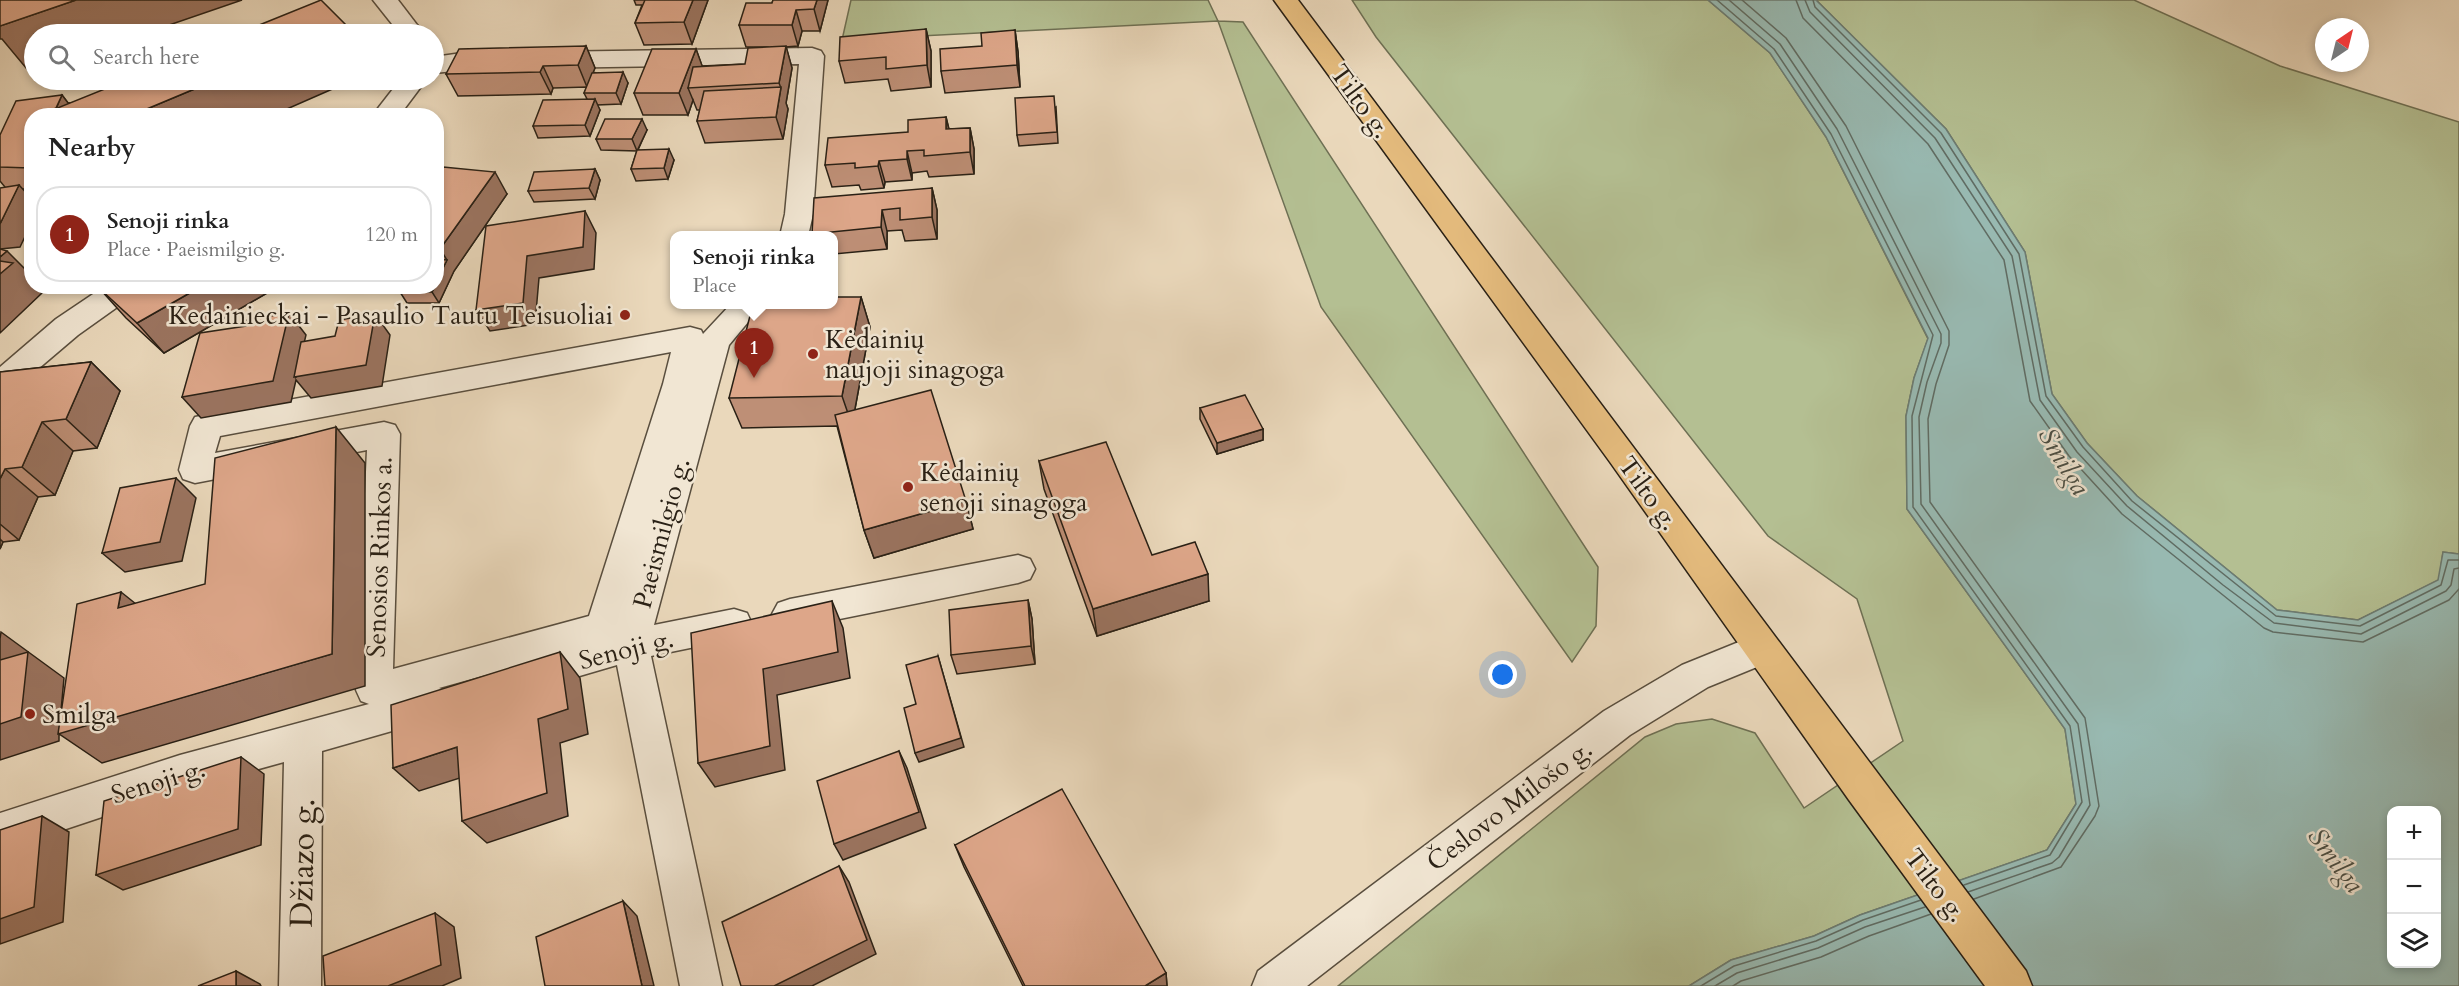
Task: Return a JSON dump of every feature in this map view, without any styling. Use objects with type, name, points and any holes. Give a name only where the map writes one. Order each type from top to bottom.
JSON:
[{"type":"main road","name":"Tilto g.","points":[[1286,0],[1621,453],[1761,649],[2012,986]]},
{"type":"street","points":[[385,0],[404,24]]},
{"type":"street","points":[[444,64],[462,61],[812,56],[799,214],[795,231]]},
{"type":"street","points":[[391,108],[405,90]]},
{"type":"street","points":[[0,384],[67,327],[115,294]]},
{"type":"street","name":"Paeismilgio g.","points":[[701,986],[631,645],[716,340],[744,309]]},
{"type":"street","name":"Senosios Rinkos a.","points":[[690,338],[679,384],[603,627],[374,690],[384,434],[195,470],[206,426],[690,338]]},
{"type":"street","name":"Senoji g.","points":[[0,832],[180,773],[303,740],[631,645],[1018,569]]},
{"type":"street","name":"Česlovo Milošo g.","points":[[1273,986],[1617,723],[1695,676],[1761,649]]},
{"type":"street","name":"Džiazo g.","points":[[300,986],[303,740]]},
{"type":"green space","points":[[851,0],[1208,0],[1218,21],[842,40]]},
{"type":"green space","points":[[1352,0],[1708,0],[1770,53],[1826,137],[1928,339],[1914,378],[1906,416],[1907,509],[2065,729],[2076,804],[2047,850],[1860,915],[1814,936],[1731,960],[1689,986],[1338,986],[1645,737],[1676,724],[1712,719],[1755,733],[1804,808],[1903,741],[1857,599],[1768,536],[1376,37]]},
{"type":"green space","points":[[1816,0],[2134,0],[2280,66],[2459,122],[2459,554],[2443,552],[2439,580],[2358,620],[2277,610],[2137,496],[2087,443],[2052,394],[2025,252],[1946,129]]},
{"type":"green space","points":[[1218,21],[1243,22],[1598,567],[1596,626],[1572,662],[1321,307]]},
{"type":"water","points":[[1708,0],[1816,0],[1946,129],[2025,252],[2052,394],[2087,443],[2137,496],[2277,610],[2358,620],[2438,580],[2443,552],[2459,554],[2459,986],[1689,986],[1731,960],[1814,936],[1860,915],[2047,850],[2076,804],[2065,729],[1907,509],[1906,416],[1914,378],[1928,338],[1826,137],[1770,53]]},
{"type":"building","points":[[0,0],[76,0],[0,26]]},
{"type":"building","points":[[321,0],[345,24],[262,24]]},
{"type":"building","points":[[645,0],[693,0],[684,22],[635,23]]},
{"type":"building","points":[[773,0],[817,0],[814,9],[796,10],[792,25],[739,25],[746,3],[772,3]]},
{"type":"building","points":[[926,29],[927,65],[886,69],[886,57],[839,61],[840,37]]},
{"type":"building","points":[[1015,30],[1017,65],[941,71],[940,49],[982,46],[981,33]]},
{"type":"building","points":[[586,46],[578,65],[543,66],[540,72],[446,74],[459,49]]},
{"type":"building","points":[[786,46],[779,83],[688,88],[693,67],[745,64],[748,48]]},
{"type":"building","points":[[652,49],[696,49],[679,93],[634,93]]},
{"type":"building","points":[[623,72],[616,93],[584,93],[592,73]]},
{"type":"building","points":[[781,87],[776,117],[697,121],[704,91]]},
{"type":"building","points":[[102,90],[192,90],[149,108],[57,108]]},
{"type":"building","points":[[62,95],[56,108],[24,108],[24,168],[0,167],[0,135],[16,101]]},
{"type":"building","points":[[1054,96],[1057,132],[1017,135],[1015,98]]},
{"type":"building","points":[[595,99],[585,125],[533,126],[543,100]]},
{"type":"building","points":[[946,117],[946,129],[970,128],[970,152],[924,156],[924,150],[907,151],[907,159],[879,161],[878,166],[855,168],[855,163],[825,165],[828,138],[908,132],[908,120]]},
{"type":"building","points":[[605,119],[642,119],[632,139],[596,139]]},
{"type":"building","points":[[669,149],[664,168],[631,169],[637,150]]},
{"type":"building","points":[[444,167],[495,172],[444,243]]},
{"type":"building","points":[[595,169],[589,188],[528,191],[534,172]]},
{"type":"building","points":[[19,185],[0,224],[0,188]]},
{"type":"building","points":[[932,188],[932,217],[900,220],[900,208],[882,210],[881,227],[838,231],[812,231],[814,198]]},
{"type":"building","points":[[585,211],[583,247],[527,256],[523,303],[476,310],[486,226]]},
{"type":"building","points":[[0,249],[7,251],[0,257]]},
{"type":"building","points":[[0,261],[13,263],[0,274]]},
{"type":"building","points":[[106,294],[188,294],[137,323]]},
{"type":"building","points":[[838,297],[861,297],[842,396],[729,398],[752,309],[838,309]]},
{"type":"building","points":[[289,313],[273,381],[182,397],[200,333],[246,326],[247,320]]},
{"type":"building","points":[[375,314],[366,365],[294,377],[301,342],[335,336],[339,320]]},
{"type":"building","points":[[91,362],[66,419],[42,422],[22,467],[5,469],[0,479],[0,372]]},
{"type":"building","name":"Kėdainių senoji sinagoga","points":[[931,390],[966,501],[864,530],[835,415]]},
{"type":"building","points":[[1245,395],[1263,429],[1217,443],[1200,408]]},
{"type":"building","points":[[336,427],[332,654],[58,734],[77,604],[121,592],[118,608],[205,584],[215,458]]},
{"type":"building","points":[[1106,442],[1152,555],[1195,542],[1208,574],[1093,609],[1039,461]]},
{"type":"building","points":[[176,478],[160,542],[102,553],[120,488]]},
{"type":"building","points":[[1028,600],[1031,646],[951,655],[949,610]]},
{"type":"building","points":[[832,601],[838,652],[763,669],[770,746],[698,763],[691,633]]},
{"type":"building","points":[[28,652],[21,717],[0,724],[0,660]]},
{"type":"building","points":[[560,652],[568,709],[538,719],[547,793],[462,821],[457,747],[393,768],[391,705]]},
{"type":"building","points":[[938,656],[961,738],[915,753],[904,708],[916,704],[906,665]]},
{"type":"building","points":[[899,751],[919,812],[834,844],[817,781]]},
{"type":"building","points":[[241,757],[238,829],[96,875],[104,801]]},
{"type":"building","points":[[1062,789],[1166,973],[1145,986],[1025,986],[955,845]]},
{"type":"building","points":[[42,816],[34,907],[0,919],[0,830]]},
{"type":"building","points":[[839,866],[867,940],[774,986],[741,986],[722,922]]},
{"type":"building","points":[[623,901],[642,986],[545,986],[536,937]]},
{"type":"building","points":[[435,913],[441,965],[388,986],[325,986],[323,956]]},
{"type":"building","points":[[236,971],[236,986],[198,986]]},
{"type":"place","name":"Kedainieckai - Pasaulio Tautu Teisuoliai","points":[[625,315]]},
{"type":"place","name":"Kėdainių naujoji sinagoga","points":[[813,354]]},
{"type":"place","name":"Senoji rinka","points":[[754,378]]},
{"type":"place","name":"Kėdainių senoji sinagoga","points":[[908,487]]},
{"type":"place","name":"Smilga","points":[[30,714]]}]
